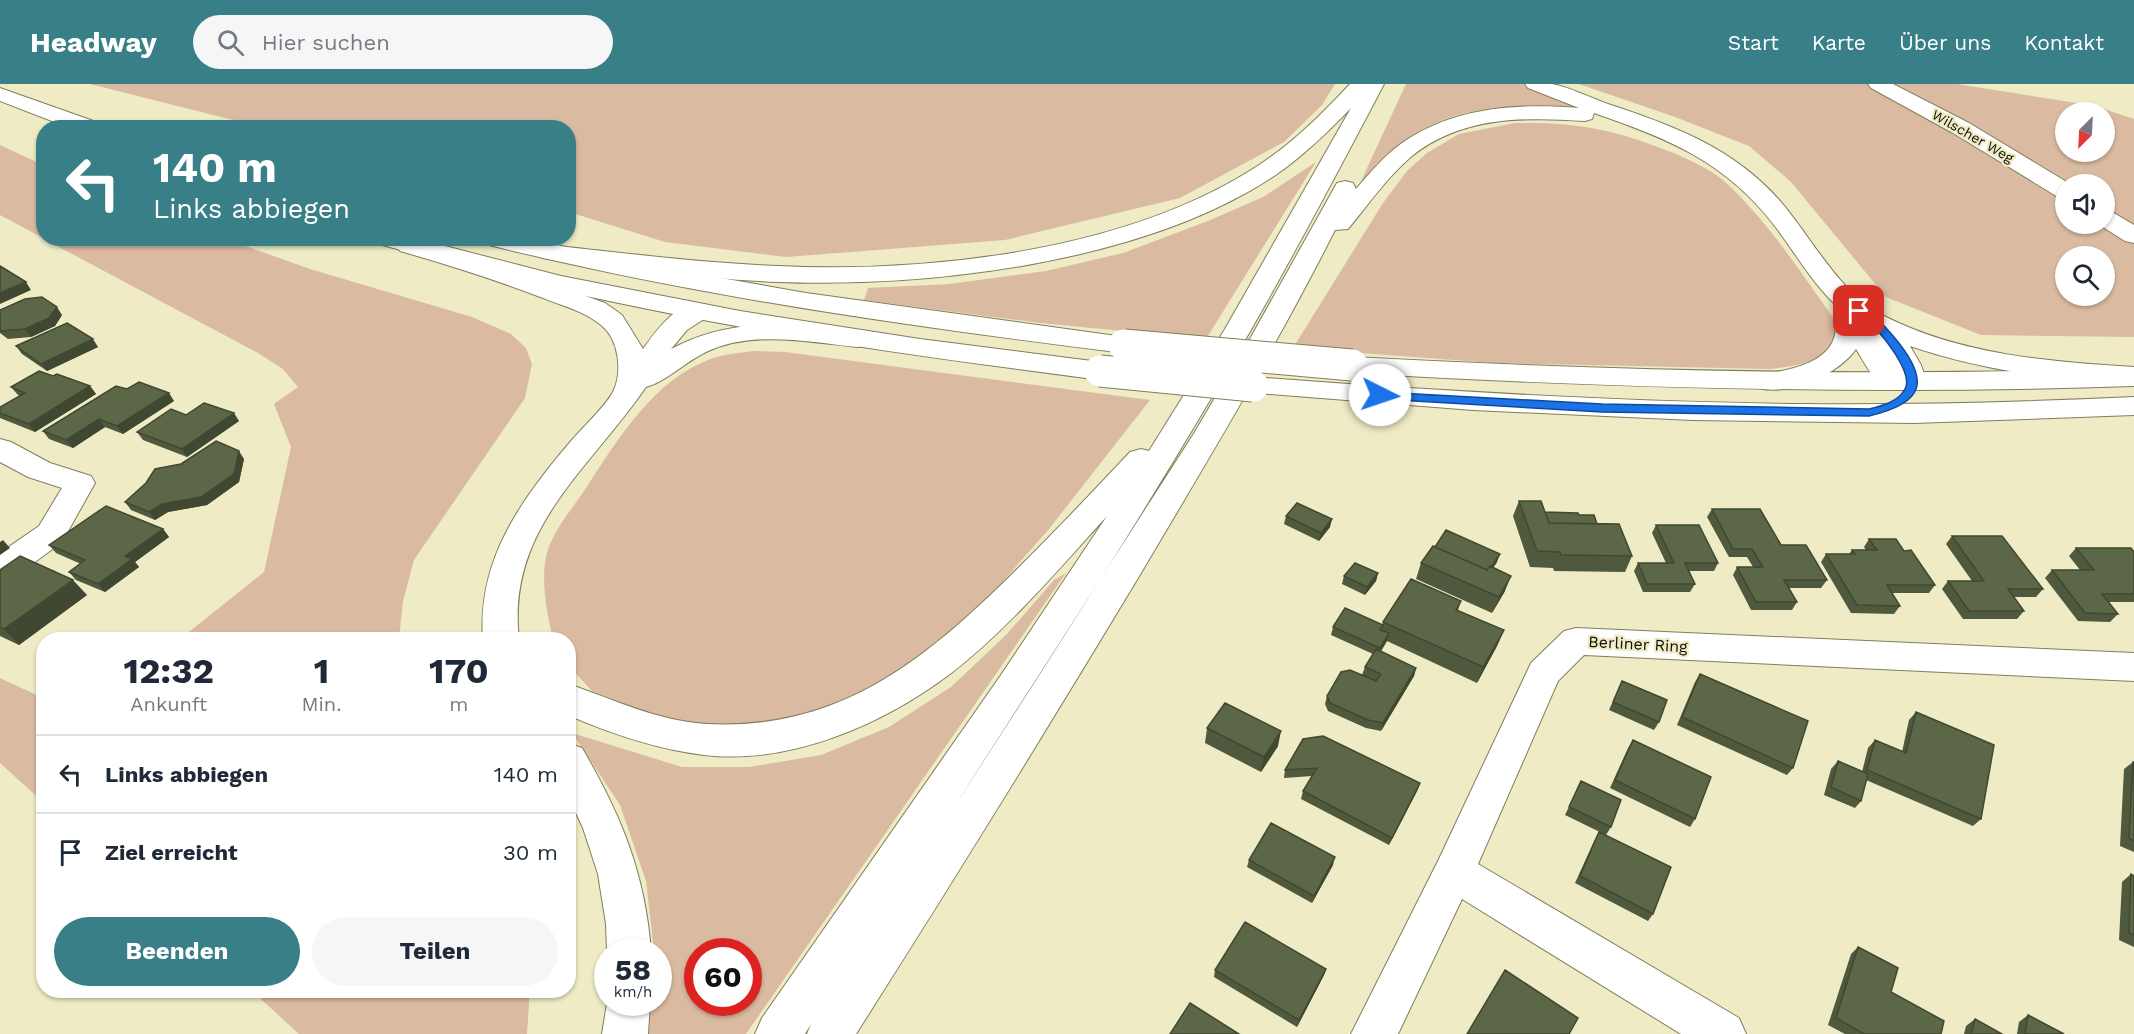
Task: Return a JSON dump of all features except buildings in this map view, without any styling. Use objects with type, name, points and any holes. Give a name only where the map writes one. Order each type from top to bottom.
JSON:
[{"type":"main road","points":[[548,252],[728,271],[808,275],[891,273],[973,266],[1051,252],[1133,230],[1186,212],[1239,187],[1282,160],[1309,138],[1361,84]]},
{"type":"main road","points":[[778,1034],[999,706],[1199,396],[1289,244],[1374,84]]},
{"type":"main road","points":[[1371,134],[1396,84]]},
{"type":"main road","points":[[1535,84],[1669,134],[1710,154],[1743,177],[1760,193],[1856,314],[1883,370],[1907,385],[1951,406],[1973,411]]},
{"type":"main road","name":"Wilscher Weg","points":[[1878,84],[1961,128],[2055,185]]},
{"type":"main road","points":[[0,94],[70,120]]},
{"type":"main road","points":[[0,99],[45,120]]},
{"type":"main road","points":[[1308,260],[1405,152],[1434,132],[1461,121],[1506,113],[1562,113],[1618,120],[1669,134]]},
{"type":"main road","points":[[830,1034],[1028,728],[1235,391],[1308,260],[1357,164]]},
{"type":"main road","points":[[2115,224],[2134,236]]},
{"type":"main road","points":[[409,246],[698,311],[858,339]]},
{"type":"main road","points":[[409,246],[495,271],[596,309],[613,321],[628,344],[632,359],[626,394]]},
{"type":"main road","points":[[523,246],[771,296],[895,316],[1124,345],[1353,364],[1470,372],[1907,385],[2134,377]]},
{"type":"main road","points":[[500,632],[499,611],[503,585],[509,559],[520,533],[545,496],[626,394],[671,330],[698,311],[723,301],[771,296]]},
{"type":"main road","points":[[1856,314],[1937,348],[1974,358],[2054,371],[2134,377]]},
{"type":"main road","points":[[1769,382],[1810,372],[1826,365],[1846,344],[1856,314]]},
{"type":"main road","points":[[626,394],[665,362],[708,340],[732,334],[766,330],[858,339],[1100,371],[1337,392],[1602,408],[1869,413],[2134,406]]},
{"type":"main road","points":[[1869,413],[1888,408],[1902,400],[1907,385]]},
{"type":"main road","points":[[576,703],[602,715],[686,739],[772,738],[820,727],[858,712],[926,672],[986,620],[1078,528],[1199,396]]},
{"type":"main road","points":[[0,449],[39,470],[80,483],[51,534],[0,570]]},
{"type":"main road","points":[[503,585],[512,632]]},
{"type":"main road","name":"Berliner Ring","points":[[1374,1034],[1454,872],[1544,673],[1576,641],[2134,667]]},
{"type":"main road","points":[[576,773],[598,813],[611,843],[628,917],[629,938]]},
{"type":"main road","points":[[1454,872],[1723,1034]]},
{"type":"main road","points":[[625,1034],[627,1016]]},
{"type":"shaded area","points":[[90,84],[1335,84],[1322,105],[1284,142],[1180,198],[1005,240],[786,257],[665,242],[576,214],[576,120],[233,120]]},
{"type":"shaded area","points":[[1406,84],[1525,84],[1613,117],[1588,112],[1534,107],[1481,110],[1456,116],[1431,125],[1401,144],[1380,164],[1355,194]]},
{"type":"shaded area","points":[[1579,84],[1957,84],[2070,102],[2055,102],[2055,162],[2115,162],[2115,113],[2134,119],[2134,337],[1981,335],[1886,297],[1791,182],[1749,146],[1675,117]]},
{"type":"shaded area","points":[[1515,123],[1557,124],[1613,132],[1671,152],[1698,164],[1723,180],[1754,212],[1796,264],[1834,319],[1833,344],[1826,353],[1807,363],[1770,369],[1494,363],[1293,348],[1383,203],[1407,171],[1427,153],[1459,134]]},
{"type":"shaded area","points":[[0,145],[36,162],[36,234],[0,215]]},
{"type":"shaded area","points":[[1316,162],[1206,339],[1040,323],[864,300],[868,288],[949,284],[1046,271],[1123,253],[1208,221],[1263,197]]},
{"type":"shaded area","points":[[57,246],[246,246],[310,269],[472,317],[511,334],[526,348],[532,364],[525,398],[414,560],[403,601],[400,632],[189,632],[264,572],[291,447],[274,404],[298,387],[283,369],[258,353]]},
{"type":"shaded area","points":[[753,351],[785,352],[1150,400],[1049,529],[999,586],[940,642],[861,697],[775,725],[699,726],[641,710],[592,691],[576,674],[576,632],[552,632],[545,596],[544,574],[547,553],[553,537],[623,432],[638,414],[672,381],[713,358]]},
{"type":"shaded area","points":[[1066,573],[762,1011],[762,938],[684,938],[684,1016],[758,1016],[746,1034],[646,1034],[649,1016],[672,1016],[672,938],[653,938],[646,881],[620,805],[576,739],[576,734],[682,767],[749,767],[821,755],[889,727],[951,687],[1007,634],[1054,580]]},
{"type":"shaded area","points":[[0,678],[36,695],[36,796],[0,763]]},
{"type":"shaded area","points":[[260,998],[529,998],[527,1034],[299,1034]]},
{"type":"route","points":[[1380,395],[1602,408],[1869,413],[1888,408],[1902,400],[1913,382],[1903,356],[1890,337],[1875,322],[1859,311]]}]
